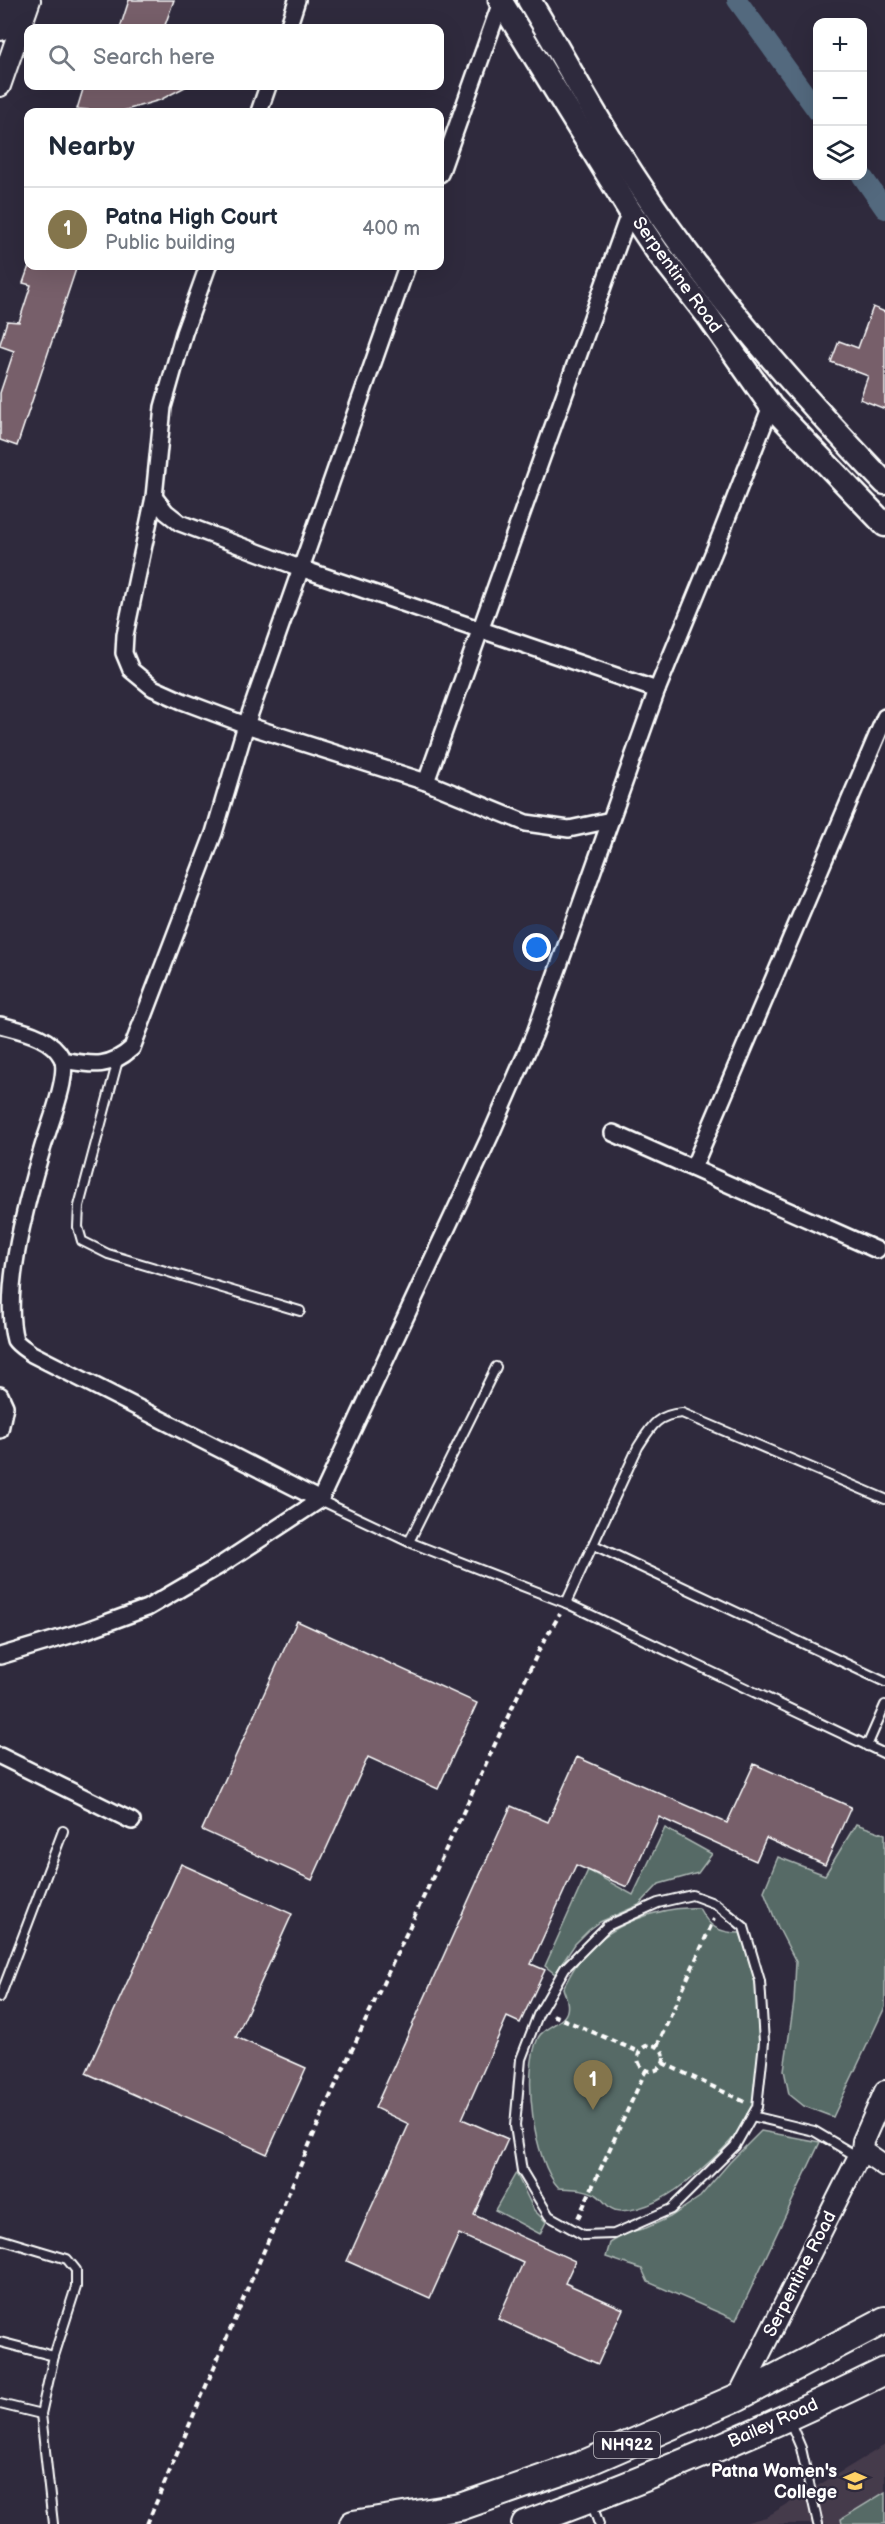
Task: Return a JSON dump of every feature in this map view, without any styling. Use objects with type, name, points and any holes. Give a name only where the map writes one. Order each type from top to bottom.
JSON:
[{"type":"highway","name":"NH922","points":[[353,2524],[460,2507],[581,2465],[738,2397],[885,2320]]},
{"type":"highway","name":"Bailey Road","points":[[525,2524],[594,2512],[885,2371]]},
{"type":"main road","points":[[0,28],[10,0]]},
{"type":"main road","points":[[529,0],[630,170],[685,251],[796,388],[885,483]]},
{"type":"main road","name":"Serpentine Road","points":[[500,1],[657,251],[708,316],[771,406],[885,525]]},
{"type":"main road","points":[[520,32],[543,23]]},
{"type":"street","points":[[0,87],[30,0]]},
{"type":"street","points":[[289,24],[297,0]]},
{"type":"street","points":[[444,162],[500,1]]},
{"type":"street","points":[[260,108],[267,90]]},
{"type":"street","points":[[426,782],[630,211]]},
{"type":"street","points":[[207,270],[181,342],[163,407],[154,497],[125,635],[124,653],[130,670],[153,688],[246,725],[426,782],[526,823],[569,829],[611,820]]},
{"type":"street","points":[[63,1060],[93,1065],[118,1060],[132,1048],[214,833],[246,725],[406,270]]},
{"type":"street","points":[[0,1656],[87,1630],[147,1608],[219,1566],[320,1500],[491,1134],[535,1033],[657,690],[771,406]]},
{"type":"street","points":[[154,497],[166,512],[180,523],[300,568],[657,690]]},
{"type":"street","points":[[693,1168],[885,717]]},
{"type":"street","points":[[0,1025],[49,1041],[63,1060],[62,1083],[57,1104],[20,1206],[7,1257],[4,1299],[9,1327],[15,1341],[32,1354],[320,1500]]},
{"type":"street","points":[[613,1133],[877,1250]]},
{"type":"street","points":[[0,1395],[5,1406],[0,1430]]},
{"type":"street","points":[[0,1756],[132,1821]]},
{"type":"street","name":"Serpentine Road","points":[[738,2397],[860,2154],[863,2141],[885,2091]]},
{"type":"street","points":[[860,2154],[885,2166]]},
{"type":"lane","points":[[118,1060],[78,1206],[78,1227],[82,1241],[108,1254],[300,1311]]},
{"type":"lane","points":[[409,1542],[496,1367]]},
{"type":"lane","points":[[566,1603],[638,1447],[653,1423],[668,1414],[682,1413],[885,1499]]},
{"type":"lane","points":[[320,1500],[409,1542],[566,1603],[885,1754]]},
{"type":"lane","points":[[594,1545],[885,1682]]},
{"type":"lane","points":[[867,1746],[885,1705]]},
{"type":"lane","points":[[0,1997],[63,1831]]},
{"type":"lane","points":[[692,1895],[716,1904],[744,1927],[760,1981],[764,2042],[757,2107],[735,2146],[671,2209],[614,2234],[583,2235],[549,2216],[522,2171],[514,2126],[521,2059],[541,2010],[565,1968],[607,1926],[658,1903],[692,1895]]},
{"type":"lane","points":[[752,2116],[814,2131],[860,2154]]},
{"type":"lane","points":[[0,2239],[67,2259],[76,2270],[76,2287],[54,2356],[41,2414],[53,2524]]},
{"type":"lane","points":[[0,2342],[54,2356]]},
{"type":"lane","points":[[0,2404],[41,2414]]},
{"type":"lane","points":[[789,2419],[801,2448],[818,2524]]},
{"type":"path","points":[[147,2524],[328,2101],[540,1648],[566,1603]]},
{"type":"path","points":[[657,2046],[719,1908]]},
{"type":"path","points":[[541,2010],[639,2052]]},
{"type":"path","points":[[649,2045],[657,2046],[664,2053],[663,2063],[656,2070],[646,2070],[638,2061],[639,2052],[649,2045]]},
{"type":"path","points":[[663,2063],[757,2107]]},
{"type":"path","points":[[573,2229],[646,2070]]},
{"type":"shaded area","name":"Patna Women's College","points":[[885,2445],[885,2524],[740,2524],[766,2517]]},
{"type":"green space","points":[[856,1824],[885,1834],[885,2007],[833,2117],[804,2106],[789,2094],[784,2070],[794,2002],[796,1962],[778,1927],[764,1891],[778,1857],[825,1875]]},
{"type":"green space","points":[[665,1828],[712,1854],[698,1873],[659,1884],[639,1905],[600,1922],[575,1944],[555,1974],[545,1966],[588,1870],[633,1895]]},
{"type":"green space","points":[[683,1908],[699,1908],[715,1928],[740,1933],[758,1985],[761,2036],[755,2095],[750,2111],[739,2131],[689,2180],[652,2204],[631,2210],[616,2210],[591,2192],[559,2188],[550,2175],[542,2158],[533,2116],[531,2072],[533,2053],[541,2033],[566,2014],[567,1999],[563,1988],[576,1964],[593,1946],[620,1927],[651,1914]]},
{"type":"green space","points":[[761,2131],[820,2142],[736,2320],[648,2282],[642,2269],[606,2257],[610,2243],[626,2233],[646,2228],[670,2217],[700,2197]]},
{"type":"green space","points":[[516,2173],[534,2210],[546,2222],[540,2234],[495,2210]]},
{"type":"green space","points":[[885,2492],[885,2524],[842,2524],[841,2519]]},
{"type":"building","points":[[129,0],[174,0],[165,24],[121,24]]},
{"type":"building","points":[[83,90],[179,90],[160,100],[133,108],[77,108]]},
{"type":"building","points":[[28,270],[76,270],[17,446],[0,440],[0,393],[14,351],[0,344],[7,321],[19,322],[31,285],[23,283]]},
{"type":"building","points":[[873,307],[885,312],[885,409],[860,399],[868,376],[831,362],[839,341],[858,348]]},
{"type":"building","points":[[297,1621],[477,1703],[438,1789],[368,1757],[312,1880],[202,1830]]},
{"type":"building","points":[[577,1757],[727,1823],[754,1764],[851,1807],[825,1865],[766,1838],[756,1861],[659,1817],[627,1887],[576,1865],[531,1964],[545,1970],[520,2023],[507,2017],[462,2119],[508,2139],[474,2215],[575,2261],[565,2283],[623,2309],[598,2364],[498,2319],[523,2263],[459,2234],[430,2298],[347,2261],[409,2124],[375,2108],[511,1806],[548,1822]]},
{"type":"building","points":[[181,1864],[292,1914],[236,2037],[306,2068],[267,2154],[86,2073]]},
{"type":"waterway","points":[[737,0],[813,105]]},
{"type":"waterway","points":[[865,180],[885,209]]},
{"type":"place","name":"Patna High Court","points":[[593,2110]]},
{"type":"place","name":"Patna Women's College","points":[[855,2481]]}]
